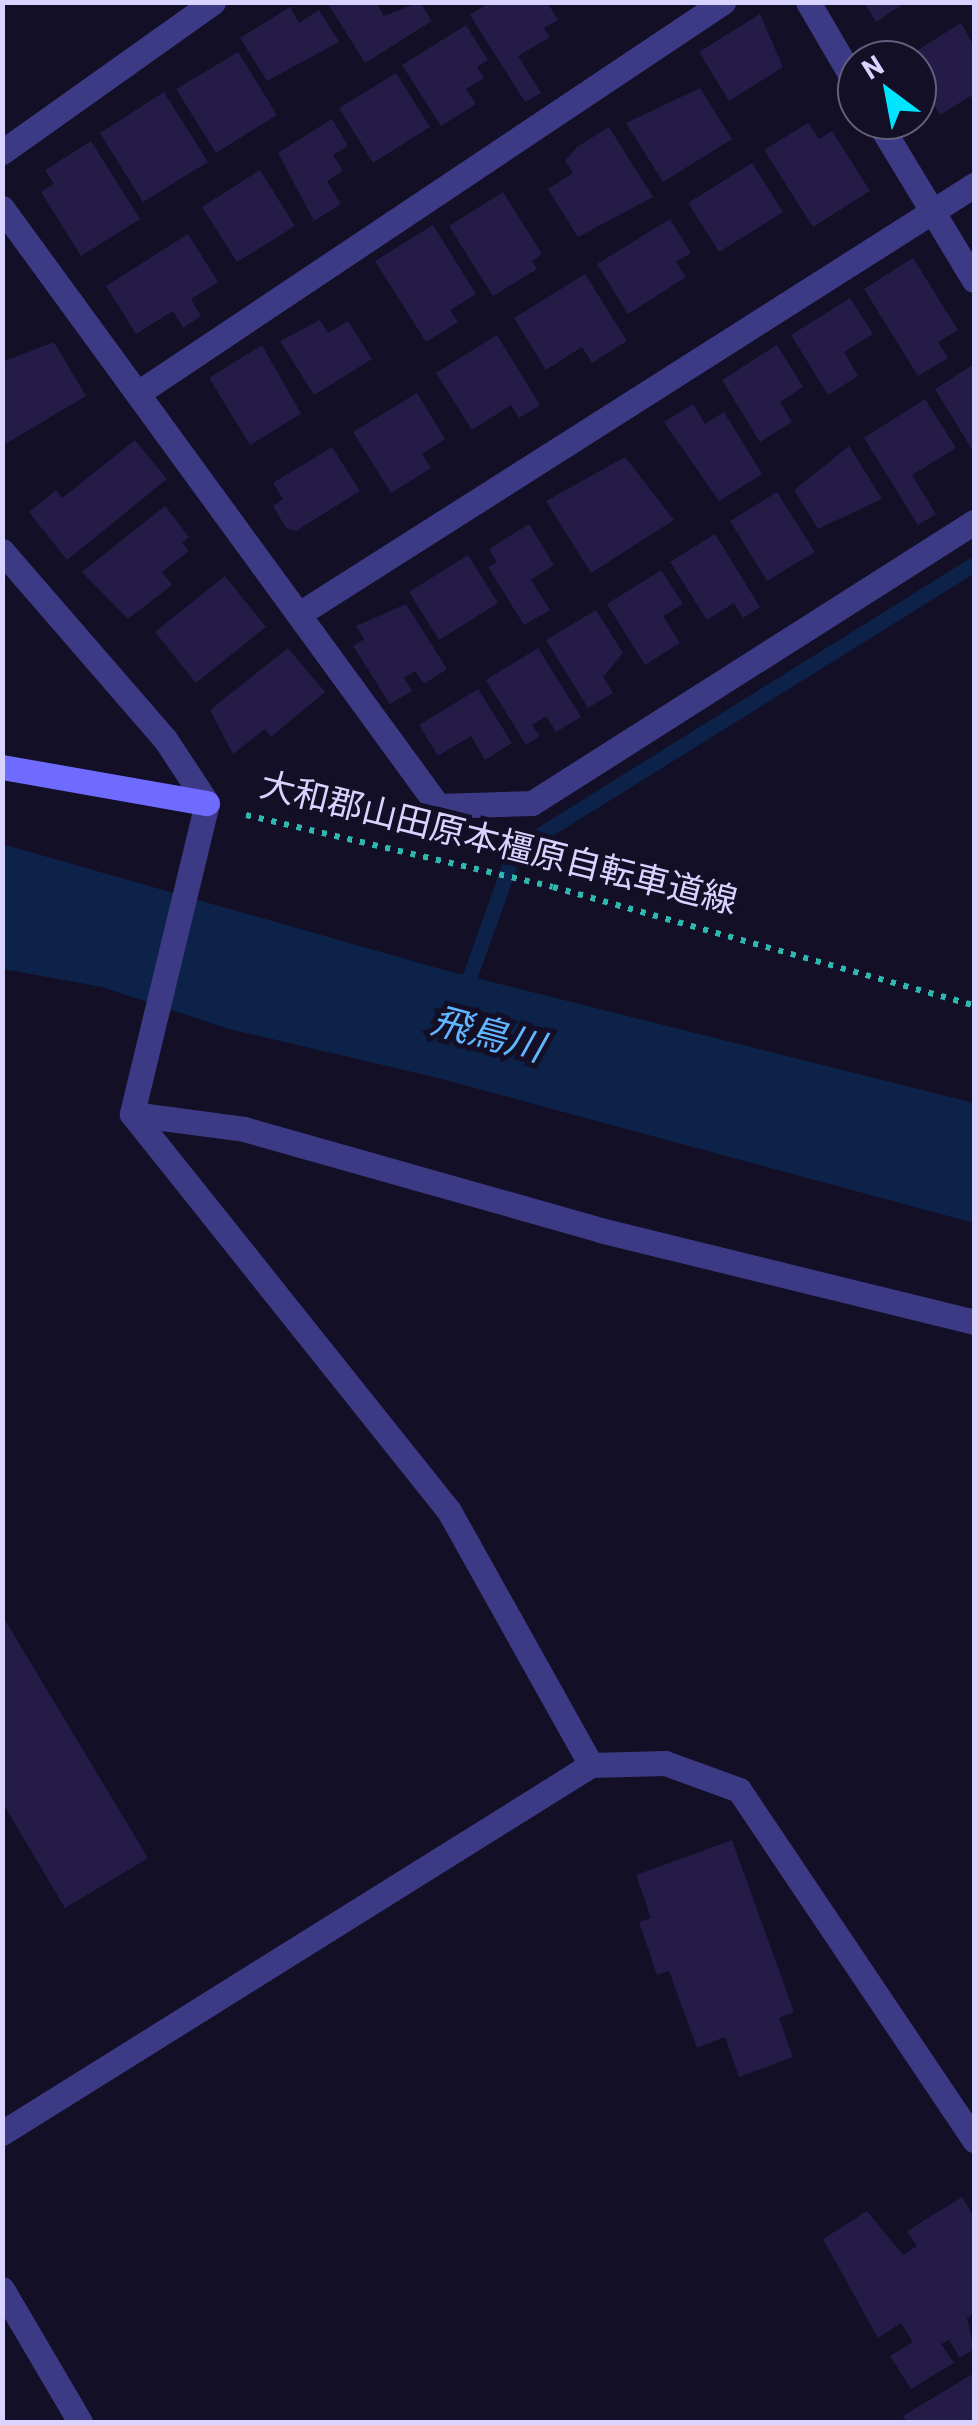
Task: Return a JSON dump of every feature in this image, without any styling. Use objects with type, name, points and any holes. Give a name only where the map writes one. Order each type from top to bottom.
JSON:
[{"type":"main road","name":"大和郡山田原本橿原自転車道線","points":[[2,766],[205,814]]},
{"type":"street","points":[[2,152],[214,2]]},
{"type":"street","points":[[138,393],[723,2]]},
{"type":"street","points":[[808,2],[837,52]]},
{"type":"street","points":[[890,140],[974,280]]},
{"type":"street","points":[[298,614],[974,185]]},
{"type":"street","points":[[2,208],[438,806],[532,803],[974,522]]},
{"type":"street","points":[[2,551],[165,740],[205,814],[134,1101]]},
{"type":"street","points":[[134,1101],[600,1230],[974,1322]]},
{"type":"street","points":[[134,1101],[449,1511],[591,1764]]},
{"type":"street","points":[[2,2133],[591,1764],[665,1763],[739,1790],[974,2140]]},
{"type":"street","points":[[2,2289],[80,2422]]},
{"type":"path","name":"大和郡山田原本橿原自転車道線","points":[[205,814],[626,906],[974,1006]]},
{"type":"water","name":"飛鳥川","points":[[2,844],[444,970],[974,1103],[974,1223],[438,1078],[229,1029],[102,987],[3,969]]},
{"type":"building","points":[[327,2],[376,2],[384,16],[420,2],[432,21],[365,63]]},
{"type":"building","points":[[490,2],[547,2],[558,20],[544,28],[550,37],[518,56],[541,93],[525,102],[470,15]]},
{"type":"building","points":[[864,2],[906,2],[876,22]]},
{"type":"building","points":[[290,7],[299,23],[319,10],[339,42],[267,81],[240,38]]},
{"type":"building","points":[[760,14],[783,67],[729,101],[699,52]]},
{"type":"building","points":[[961,23],[974,46],[974,94],[940,115],[937,40],[934,40]]},
{"type":"building","points":[[466,25],[488,60],[477,67],[484,78],[466,89],[476,104],[441,126],[402,65]]},
{"type":"building","points":[[238,52],[277,115],[216,153],[176,89]]},
{"type":"building","points":[[396,73],[430,127],[373,163],[339,108]]},
{"type":"building","points":[[700,88],[732,139],[663,182],[626,123]]},
{"type":"building","points":[[164,92],[208,162],[143,202],[100,133]]},
{"type":"building","points":[[332,119],[348,146],[333,155],[343,171],[327,181],[341,204],[314,221],[278,153]]},
{"type":"building","points":[[808,123],[819,139],[832,131],[870,191],[813,227],[764,150]]},
{"type":"building","points":[[609,127],[653,197],[578,237],[548,189],[573,173],[565,161],[577,147]]},
{"type":"building","points":[[91,141],[140,219],[81,256],[41,192],[54,184],[45,170]]},
{"type":"building","points":[[752,163],[783,212],[719,252],[688,203]]},
{"type":"building","points":[[260,170],[295,226],[237,262],[202,207]]},
{"type":"building","points":[[503,192],[542,254],[532,261],[537,269],[493,296],[449,226]]},
{"type":"building","points":[[670,219],[691,253],[676,262],[686,277],[628,314],[597,264]]},
{"type":"building","points":[[433,225],[476,294],[450,310],[458,322],[426,342],[375,261]]},
{"type":"building","points":[[188,234],[218,282],[191,299],[201,316],[183,328],[173,311],[136,334],[106,286]]},
{"type":"building","points":[[913,258],[958,330],[938,342],[948,358],[918,376],[864,289]]},
{"type":"building","points":[[585,274],[627,341],[592,363],[582,347],[546,370],[514,318]]},
{"type":"building","points":[[850,298],[873,334],[844,352],[858,376],[828,395],[791,335]]},
{"type":"building","points":[[320,320],[328,333],[348,321],[372,359],[314,395],[280,341]]},
{"type":"building","points":[[497,335],[540,405],[519,418],[511,405],[472,430],[436,373]]},
{"type":"building","points":[[54,342],[86,396],[2,446],[2,362]]},
{"type":"building","points":[[262,345],[301,414],[250,445],[209,378]]},
{"type":"building","points":[[777,345],[803,387],[780,402],[792,422],[760,442],[722,380]]},
{"type":"building","points":[[974,364],[974,453],[935,389]]},
{"type":"building","points":[[417,393],[445,439],[422,454],[431,468],[391,493],[353,432]]},
{"type":"building","points":[[925,399],[956,448],[912,475],[936,514],[918,525],[864,438]]},
{"type":"building","points":[[693,404],[705,424],[724,412],[762,474],[719,501],[664,422]]},
{"type":"building","points":[[135,440],[167,479],[67,560],[29,512],[56,490],[62,498]]},
{"type":"building","points":[[849,446],[882,499],[818,529],[794,490]]},
{"type":"building","points":[[332,447],[360,491],[296,531],[286,528],[273,506],[283,499],[273,483]]},
{"type":"building","points":[[625,457],[674,520],[591,573],[546,501]]},
{"type":"building","points":[[777,492],[815,552],[767,581],[730,521]]},
{"type":"building","points":[[165,506],[189,537],[182,543],[189,551],[162,572],[172,585],[128,619],[82,572]]},
{"type":"building","points":[[529,524],[554,565],[531,580],[550,610],[524,625],[488,567],[497,562],[489,549]]},
{"type":"building","points":[[715,534],[760,607],[743,618],[734,603],[707,620],[670,562]]},
{"type":"building","points":[[468,555],[498,603],[439,640],[409,592]]},
{"type":"building","points":[[661,570],[683,604],[663,616],[680,643],[645,665],[607,604]]},
{"type":"building","points":[[225,576],[266,627],[196,683],[155,632]]},
{"type":"building","points":[[406,604],[447,669],[424,684],[415,671],[404,678],[412,691],[390,704],[353,646],[364,639],[356,626]]},
{"type":"building","points":[[596,610],[623,653],[603,677],[613,693],[588,708],[546,640]]},
{"type":"building","points":[[288,648],[325,692],[271,737],[265,729],[233,754],[210,710]]},
{"type":"building","points":[[538,648],[581,717],[556,732],[546,716],[532,725],[540,736],[526,745],[486,680]]},
{"type":"building","points":[[478,689],[512,743],[485,760],[471,736],[438,756],[419,725]]},
{"type":"building","points":[[2,1615],[148,1858],[65,1908],[2,1802]]},
{"type":"building","points":[[732,1840],[794,2012],[779,2018],[793,2057],[739,2077],[725,2037],[697,2048],[669,1971],[657,1975],[639,1922],[651,1918],[636,1875]]},
{"type":"building","points":[[962,2197],[974,2217],[974,2313],[967,2318],[974,2349],[960,2358],[949,2340],[941,2344],[954,2363],[911,2389],[890,2356],[913,2342],[901,2323],[878,2338],[823,2239],[867,2211],[903,2255],[917,2246],[907,2231]]},
{"type":"building","points":[[974,2373],[974,2422],[907,2422],[903,2416]]},
{"type":"waterway","name":"飛鳥川","points":[[463,995],[515,850],[974,564]]}]
